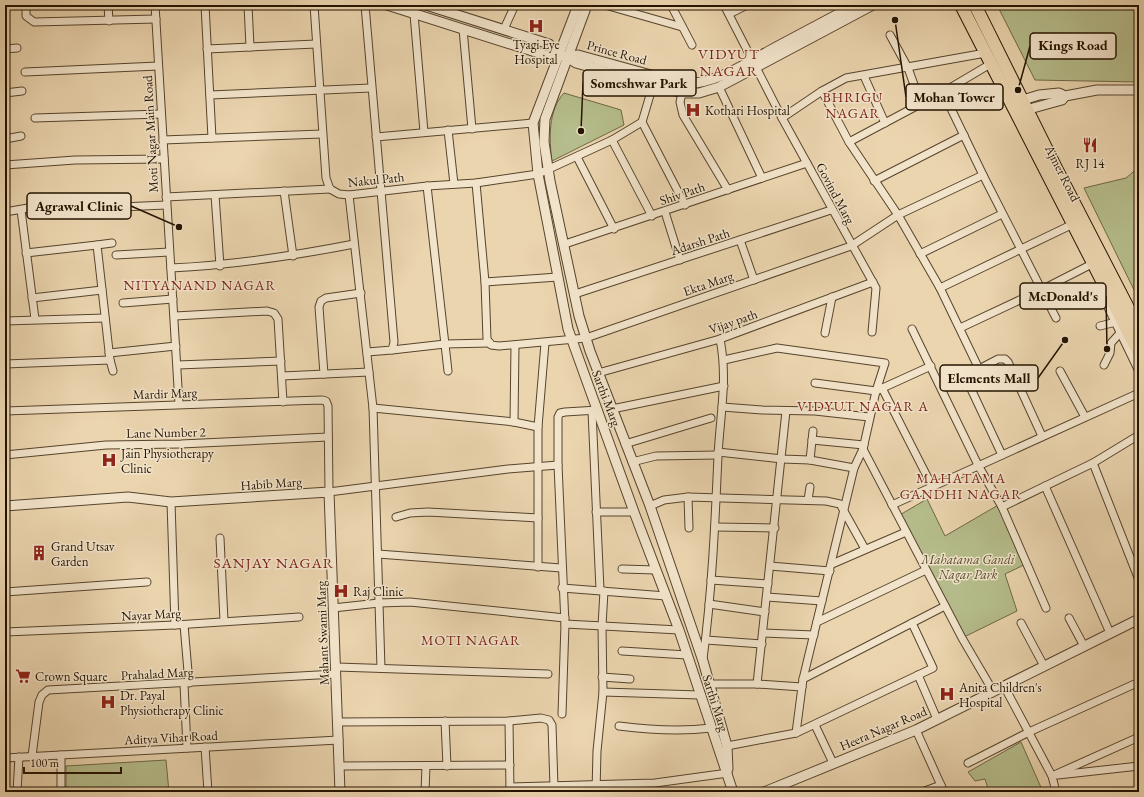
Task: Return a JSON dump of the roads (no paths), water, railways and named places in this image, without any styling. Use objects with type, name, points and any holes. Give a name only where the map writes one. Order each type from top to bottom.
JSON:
[{"type":"highway","name":"Ajmer Road","points":[[961,5],[1139,329]]},
{"type":"highway","name":"Ajmer Road","points":[[975,5],[1017,108],[1139,354]]},
{"type":"street","points":[[26,5],[26,16],[34,22],[109,21],[156,18]]},
{"type":"street","points":[[108,5],[109,21]]},
{"type":"street","name":"Moti Nagar Main Road","points":[[155,5],[169,252],[178,365],[179,404]]},
{"type":"street","points":[[205,5],[212,138]]},
{"type":"street","points":[[248,5],[250,47]]},
{"type":"street","name":"Nakul Path","points":[[314,5],[326,178],[330,189],[339,194],[349,195],[427,186],[476,183],[538,174],[612,140],[642,122]]},
{"type":"street","points":[[366,5],[380,191],[394,342],[392,350]]},
{"type":"street","name":"Prince Road","points":[[387,5],[545,55],[558,54],[568,57],[576,63],[682,93],[699,93],[719,87],[754,64],[855,5]]},
{"type":"street","name":"Prince Road","points":[[426,5],[550,44],[558,54]]},
{"type":"street","points":[[504,29],[514,5]]},
{"type":"street","name":"Sarthi Marg","points":[[578,5],[558,54],[533,123],[538,174],[568,329],[595,410],[619,469],[679,629],[720,756],[728,773],[733,792]]},
{"type":"street","points":[[509,721],[510,789],[554,787],[596,789],[676,782],[728,773],[727,746],[703,661],[650,506],[625,444],[586,338],[575,294],[549,170],[544,142],[545,119],[587,5]]},
{"type":"street","points":[[605,5],[631,8],[682,27]]},
{"type":"street","points":[[671,5],[692,45]]},
{"type":"street","name":"Govind Marg","points":[[724,5],[782,118],[873,282],[876,294],[872,332]]},
{"type":"street","points":[[729,14],[746,5]]},
{"type":"street","name":"Prince Road","points":[[568,57],[578,55],[684,84],[698,84],[754,64],[873,5]]},
{"type":"street","points":[[955,5],[987,66],[1017,108],[1069,226],[1139,368]]},
{"type":"street","points":[[414,14],[424,132]]},
{"type":"street","points":[[463,29],[472,129]]},
{"type":"street","points":[[890,35],[908,68],[922,104]]},
{"type":"street","points":[[207,49],[316,44]]},
{"type":"street","points":[[5,50],[17,48]]},
{"type":"street","points":[[782,118],[822,91],[846,78],[864,76],[980,54]]},
{"type":"street","points":[[25,72],[158,66]]},
{"type":"street","points":[[849,142],[922,104],[987,66]]},
{"type":"street","points":[[864,76],[885,123]]},
{"type":"street","points":[[653,85],[642,122],[685,205]]},
{"type":"street","points":[[719,87],[762,178]]},
{"type":"street","points":[[210,95],[372,88]]},
{"type":"street","points":[[1017,108],[1039,95],[1059,93],[1065,96],[1097,90],[1139,90]]},
{"type":"street","points":[[5,93],[22,91]]},
{"type":"street","points":[[822,91],[849,142],[898,215],[940,288],[979,369]]},
{"type":"street","points":[[943,92],[1002,214],[1056,318]]},
{"type":"street","points":[[682,93],[680,102],[683,115],[728,190]]},
{"type":"street","points":[[35,118],[161,114]]},
{"type":"street","points":[[376,137],[533,123]]},
{"type":"street","points":[[448,130],[454,184]]},
{"type":"street","points":[[163,140],[322,134]]},
{"type":"street","points":[[874,181],[964,135]]},
{"type":"street","points":[[5,139],[21,136]]},
{"type":"street","points":[[612,140],[652,216]]},
{"type":"street","points":[[577,157],[614,229]]},
{"type":"street","points":[[5,165],[75,160],[164,159]]},
{"type":"street","name":"Shiv Path","points":[[565,244],[807,164]]},
{"type":"street","name":"Ekta Marg","points":[[367,352],[445,344],[515,345],[586,338],[852,246],[898,215],[983,175]]},
{"type":"street","points":[[476,183],[485,282],[487,339],[490,344]]},
{"type":"street","points":[[427,186],[448,370]]},
{"type":"street","points":[[166,197],[330,189]]},
{"type":"street","points":[[284,191],[292,256]]},
{"type":"street","points":[[215,195],[220,266]]},
{"type":"street","points":[[349,195],[373,408],[381,668]]},
{"type":"street","points":[[5,212],[100,198]]},
{"type":"street","points":[[121,207],[166,204]]},
{"type":"street","points":[[21,210],[35,319]]},
{"type":"street","name":"Adarsh Path","points":[[575,294],[832,210]]},
{"type":"street","points":[[665,212],[680,260]]},
{"type":"street","points":[[920,254],[1002,214]]},
{"type":"street","points":[[940,288],[1020,248],[1069,226]]},
{"type":"street","points":[[740,240],[754,280]]},
{"type":"street","points":[[26,253],[112,243]]},
{"type":"street","points":[[171,268],[220,266],[292,256],[354,244]]},
{"type":"street","points":[[97,245],[109,357],[113,371]]},
{"type":"street","points":[[116,255],[169,252]]},
{"type":"street","points":[[960,328],[1088,266]]},
{"type":"street","points":[[485,282],[558,277]]},
{"type":"street","name":"Vijay path","points":[[598,373],[720,339],[873,282]]},
{"type":"street","points":[[32,298],[102,290]]},
{"type":"street","points":[[324,374],[319,307],[321,301],[326,298],[361,293]]},
{"type":"street","points":[[825,332],[832,297]]},
{"type":"street","points":[[123,303],[173,299]]},
{"type":"street","points":[[175,316],[267,311],[274,313],[278,319],[283,402]]},
{"type":"street","points":[[5,321],[105,318]]},
{"type":"street","points":[[1100,326],[1116,322]]},
{"type":"street","points":[[912,329],[978,465],[1002,507],[1046,608]]},
{"type":"street","points":[[1104,365],[1110,353],[1111,343],[1120,332]]},
{"type":"street","points":[[703,661],[715,527],[718,453],[724,386],[724,360],[720,339]]},
{"type":"street","points":[[538,567],[538,427],[545,343]]},
{"type":"street","points":[[514,422],[515,345]]},
{"type":"street","points":[[5,364],[109,357],[176,346]]},
{"type":"street","points":[[724,360],[777,348],[885,363],[879,389],[869,418],[863,447],[854,468],[822,601],[803,683],[796,733]]},
{"type":"street","points":[[939,384],[979,369],[998,359],[1005,359],[1008,362],[1042,436]]},
{"type":"street","points":[[178,365],[281,361]]},
{"type":"street","points":[[815,383],[879,389],[931,366]]},
{"type":"street","points":[[1060,371],[1085,417]]},
{"type":"street","points":[[282,376],[369,372]]},
{"type":"street","points":[[964,374],[1002,455]]},
{"type":"street","points":[[612,409],[724,386]]},
{"type":"street","points":[[879,389],[932,486]]},
{"type":"street","points":[[892,504],[1139,393]]},
{"type":"street","name":"Mardir Marg","points":[[5,411],[179,404],[322,400],[326,402]]},
{"type":"street","name":"Mahant Swami Marg","points":[[326,402],[328,406],[329,492],[340,792]]},
{"type":"street","points":[[722,407],[786,411],[815,411],[869,418]]},
{"type":"street","points":[[373,408],[514,422],[538,427]]},
{"type":"street","points":[[562,714],[567,622],[562,588],[561,568],[558,417],[560,413],[595,410],[596,512],[602,591],[602,692],[597,751],[596,789]]},
{"type":"street","points":[[757,684],[775,528],[786,411]]},
{"type":"street","points":[[625,444],[711,418]]},
{"type":"street","points":[[810,460],[813,431]]},
{"type":"street","points":[[1002,507],[1092,463],[1139,435]]},
{"type":"street","name":"Lane Number 2","points":[[5,455],[106,445],[181,444],[328,437]]},
{"type":"street","points":[[812,440],[863,447]]},
{"type":"street","points":[[863,447],[945,606],[993,692]]},
{"type":"street","points":[[619,469],[632,462],[656,456],[718,453],[810,460],[854,468]]},
{"type":"street","points":[[1092,463],[1139,580]]},
{"type":"street","name":"Habib Marg","points":[[5,506],[128,497],[171,502],[329,492],[376,485],[558,465]]},
{"type":"street","points":[[1045,486],[1110,633]]},
{"type":"street","points":[[808,500],[810,487]]},
{"type":"street","points":[[650,506],[664,500],[688,497],[808,500],[840,504],[865,549]]},
{"type":"street","points":[[688,497],[689,528]]},
{"type":"street","points":[[171,502],[175,626]]},
{"type":"street","points":[[396,517],[410,513],[428,512],[538,518]]},
{"type":"street","points":[[596,512],[634,512]]},
{"type":"street","points":[[715,527],[775,528]]},
{"type":"street","points":[[832,564],[906,532]]},
{"type":"street","points":[[220,538],[224,621]]},
{"type":"street","points":[[378,554],[561,568]]},
{"type":"street","points":[[770,566],[830,572]]},
{"type":"street","points":[[622,569],[656,570]]},
{"type":"street","points":[[817,622],[926,570]]},
{"type":"street","points":[[710,580],[768,584]]},
{"type":"street","points":[[5,592],[147,582]]},
{"type":"street","points":[[562,588],[666,596]]},
{"type":"street","points":[[767,597],[822,601]]},
{"type":"street","points":[[333,608],[379,603],[410,602],[602,626],[679,629],[691,626]]},
{"type":"street","points":[[708,604],[765,612]]},
{"type":"street","points":[[709,684],[803,683],[945,606]]},
{"type":"street","name":"Nayar Marg","points":[[5,632],[175,626],[224,621],[299,617]]},
{"type":"street","points":[[1069,618],[1084,646]]},
{"type":"street","name":"Heera Nagar Road","points":[[764,792],[916,730],[1139,619]]},
{"type":"street","points":[[727,746],[796,733],[933,668],[912,623]]},
{"type":"street","points":[[1021,623],[1044,666]]},
{"type":"street","points":[[184,625],[187,748]]},
{"type":"street","points":[[763,633],[814,635]]},
{"type":"street","points":[[706,640],[762,644]]},
{"type":"street","points":[[622,651],[687,655]]},
{"type":"street","name":"Prahalad Marg","points":[[32,756],[39,702],[42,695],[48,690],[186,684],[381,668],[548,674]]},
{"type":"street","points":[[918,675],[937,719]]},
{"type":"street","points":[[602,677],[630,678]]},
{"type":"street","points":[[968,763],[1028,732],[1139,682]]},
{"type":"street","points":[[1004,686],[1052,776],[1056,792]]},
{"type":"street","points":[[602,692],[700,695]]},
{"type":"street","points":[[338,722],[509,721],[541,718],[549,720],[552,725],[554,787]]},
{"type":"street","points":[[445,722],[447,766]]},
{"type":"street","points":[[815,725],[833,764]]},
{"type":"street","points":[[619,726],[658,730],[689,731],[711,728]]},
{"type":"street","points":[[916,730],[944,792]]},
{"type":"street","points":[[1052,776],[1139,737]]},
{"type":"street","name":"Aditya Vihar Road","points":[[5,758],[339,740]]},
{"type":"street","points":[[205,747],[208,792]]},
{"type":"street","points":[[61,755],[61,792]]},
{"type":"street","points":[[17,792],[19,757]]},
{"type":"street","points":[[340,766],[510,765]]},
{"type":"street","points":[[426,766],[426,792]]},
{"type":"street","points":[[1052,776],[1139,766]]},
{"type":"street","points":[[922,792],[941,784]]},
{"type":"place","name":"Mohan Tower","points":[[895,20]]},
{"type":"place","name":"Tyagi Eye Hospital","points":[[536,26]]},
{"type":"place","name":"Kings Road","points":[[1018,90]]},
{"type":"place","name":"Kothari Hospital","points":[[693,110]]},
{"type":"place","name":"Someshwar Park","points":[[581,131]]},
{"type":"place","name":"RJ 14","points":[[1090,145]]},
{"type":"place","name":"Agrawal Clinic","points":[[179,227]]},
{"type":"place","name":"Elements Mall","points":[[1065,340]]},
{"type":"place","name":"McDonald's","points":[[1107,349]]},
{"type":"place","name":"Jain Physiotherapy Clinic","points":[[109,460]]},
{"type":"place","name":"Grand Utsav Garden","points":[[39,553]]},
{"type":"place","name":"Raj Clinic","points":[[341,591]]},
{"type":"place","name":"Crown Square","points":[[23,676]]},
{"type":"place","name":"Anita Children's Hospital","points":[[947,694]]},
{"type":"place","name":"Dr. Payal Physiotherapy Clinic","points":[[108,702]]},
{"type":"district","name":"VIDYUT NAGAR","points":[[729,62]]},
{"type":"district","name":"BHRIGU NAGAR","points":[[853,106]]},
{"type":"district","name":"NITYANAND NAGAR","points":[[200,285]]},
{"type":"district","name":"VIDYUT NAGAR A","points":[[863,406]]},
{"type":"district","name":"MAHATAMA GANDHI NAGAR","points":[[961,486]]},
{"type":"district","name":"SANJAY NAGAR","points":[[274,563]]},
{"type":"district","name":"MOTI NAGAR","points":[[471,640]]},
{"type":"park label","name":"Mahatama Gandi Nagar Park","points":[[968,566]]}]
